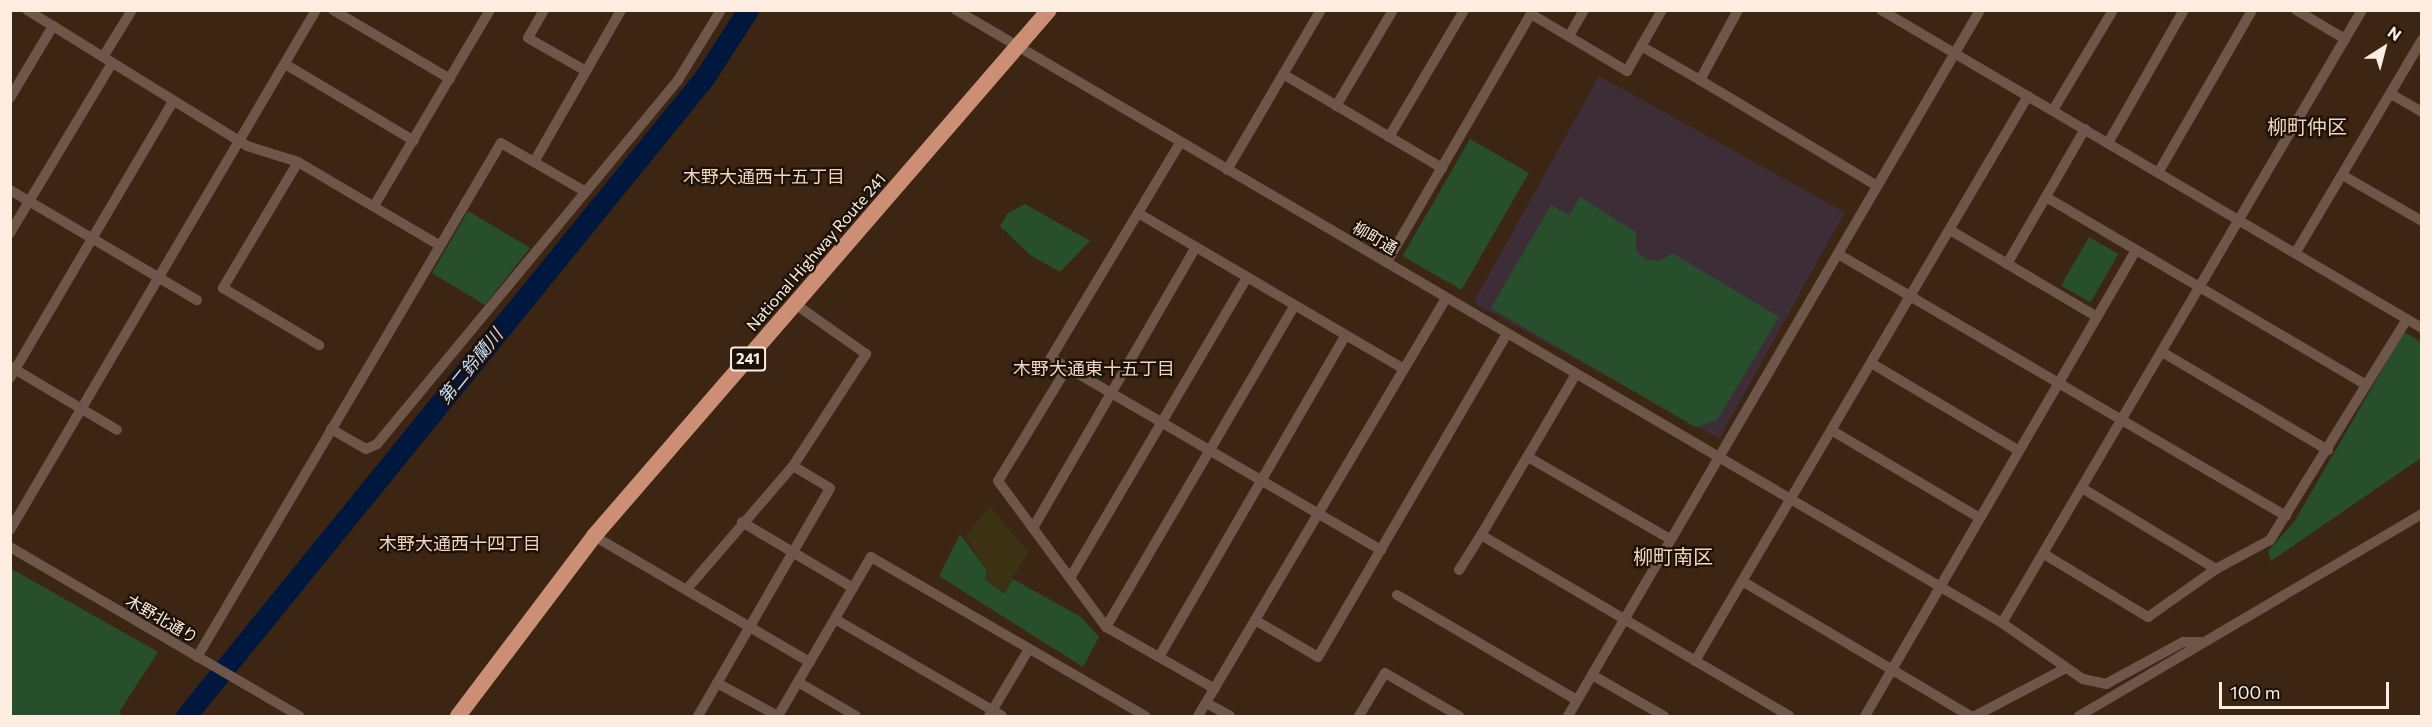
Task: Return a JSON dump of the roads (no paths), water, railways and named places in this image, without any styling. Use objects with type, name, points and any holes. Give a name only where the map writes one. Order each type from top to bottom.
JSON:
[{"type":"highway","name":"National Highway Route 241","points":[[458,717],[594,536],[1049,10]]},
{"type":"street","points":[[27,10],[238,141],[298,162],[439,245]]},
{"type":"street","points":[[10,233],[107,61],[132,10]]},
{"type":"street","points":[[10,530],[316,10]]},
{"type":"street","points":[[333,10],[450,79]]},
{"type":"street","points":[[544,10],[528,38],[586,71]]},
{"type":"street","points":[[534,162],[621,10]]},
{"type":"street","points":[[331,429],[366,448],[377,444],[678,80],[721,10]]},
{"type":"street","name":"柳町通","points":[[956,10],[1940,586],[2002,623],[2064,669],[2106,684],[2183,642],[2200,642]]},
{"type":"street","points":[[1227,170],[1320,10]]},
{"type":"street","points":[[1336,106],[1393,10]]},
{"type":"street","points":[[1389,137],[1464,10]]},
{"type":"street","points":[[1569,36],[1584,10]]},
{"type":"street","points":[[1387,262],[1532,12],[1627,71],[1662,10]]},
{"type":"street","points":[[1700,80],[1738,10]]},
{"type":"street","points":[[1881,10],[2296,252],[2421,328]]},
{"type":"street","points":[[1568,717],[1718,456],[1980,10]]},
{"type":"street","points":[[2053,110],[2112,10]]},
{"type":"street","points":[[2108,143],[2184,10]]},
{"type":"street","points":[[2158,173],[2252,10]]},
{"type":"street","points":[[2296,10],[2345,39]]},
{"type":"street","points":[[2002,623],[2362,10]]},
{"type":"street","points":[[374,206],[488,11]]},
{"type":"street","points":[[10,98],[53,26]]},
{"type":"street","points":[[2296,252],[2344,176],[2421,40]]},
{"type":"street","points":[[1641,46],[1878,186]]},
{"type":"street","points":[[285,64],[414,141]]},
{"type":"street","points":[[1283,74],[1442,168]]},
{"type":"street","points":[[2391,94],[2421,112]]},
{"type":"street","points":[[1695,661],[2028,96]]},
{"type":"street","points":[[117,430],[12,372],[173,101]]},
{"type":"street","points":[[2007,264],[2085,129]]},
{"type":"street","points":[[197,657],[501,143],[584,191]]},
{"type":"street","points":[[1180,143],[1051,358],[1381,550]]},
{"type":"street","points":[[298,162],[223,288],[319,345]]},
{"type":"street","points":[[2344,176],[2421,221]]},
{"type":"street","points":[[10,190],[197,300]]},
{"type":"street","points":[[2046,197],[2366,385]]},
{"type":"street","points":[[1138,213],[1404,369]]},
{"type":"street","points":[[1950,230],[2097,318]]},
{"type":"street","points":[[1033,528],[1196,247]]},
{"type":"street","points":[[1865,717],[2136,250]]},
{"type":"street","points":[[1838,254],[2286,516]]},
{"type":"street","points":[[1070,578],[1246,277]]},
{"type":"street","points":[[1198,717],[1446,298]]},
{"type":"street","points":[[686,590],[742,522],[793,466],[866,354],[795,304]]},
{"type":"street","points":[[1106,627],[1295,305]]},
{"type":"street","points":[[2044,554],[2148,617],[2216,569],[2270,540],[2328,450],[2407,319]]},
{"type":"street","points":[[1255,620],[1318,657],[1507,333]]},
{"type":"street","points":[[1159,657],[1346,335]]},
{"type":"street","points":[[2162,352],[2328,450]]},
{"type":"street","points":[[1871,363],[2019,451]]},
{"type":"street","points":[[1067,368],[998,482],[1106,627],[1215,689]]},
{"type":"street","points":[[1459,570],[1528,458],[1576,374]]},
{"type":"street","points":[[1831,430],[1980,518]]},
{"type":"street","points":[[1528,458],[1670,539]]},
{"type":"street","points":[[698,717],[830,488],[793,466]]},
{"type":"street","points":[[2082,488],[2216,569]]},
{"type":"street","points":[[2079,717],[2200,642],[2421,514]]},
{"type":"street","points":[[742,522],[853,588]]},
{"type":"street","points":[[1481,535],[1789,717]]},
{"type":"street","points":[[594,536],[810,662]]},
{"type":"street","name":"木野北通り","points":[[10,548],[298,717]]},
{"type":"street","points":[[717,682],[778,716],[872,557],[1145,717]]},
{"type":"street","points":[[1743,581],[1970,717]]},
{"type":"street","points":[[1397,595],[1577,700]]},
{"type":"street","points":[[835,619],[994,715],[1029,648]]},
{"type":"street","points":[[1975,717],[2064,669]]},
{"type":"street","points":[[1359,717],[1385,673],[1459,717]]},
{"type":"street","points":[[1592,675],[1664,717]]},
{"type":"street","points":[[798,682],[856,717]]},
{"type":"street","points":[[1206,703],[1230,717]]},
{"type":"waterway","name":"第二鈴蘭川","points":[[186,716],[704,78],[748,10]]},
{"type":"district","name":"柳町仲区","points":[[2307,126]]},
{"type":"district","name":"木野大通西十五丁目","points":[[764,176]]},
{"type":"district","name":"木野大通東十五丁目","points":[[1094,368]]},
{"type":"district","name":"木野大通西十四丁目","points":[[460,543]]},
{"type":"district","name":"柳町南区","points":[[1673,556]]}]
